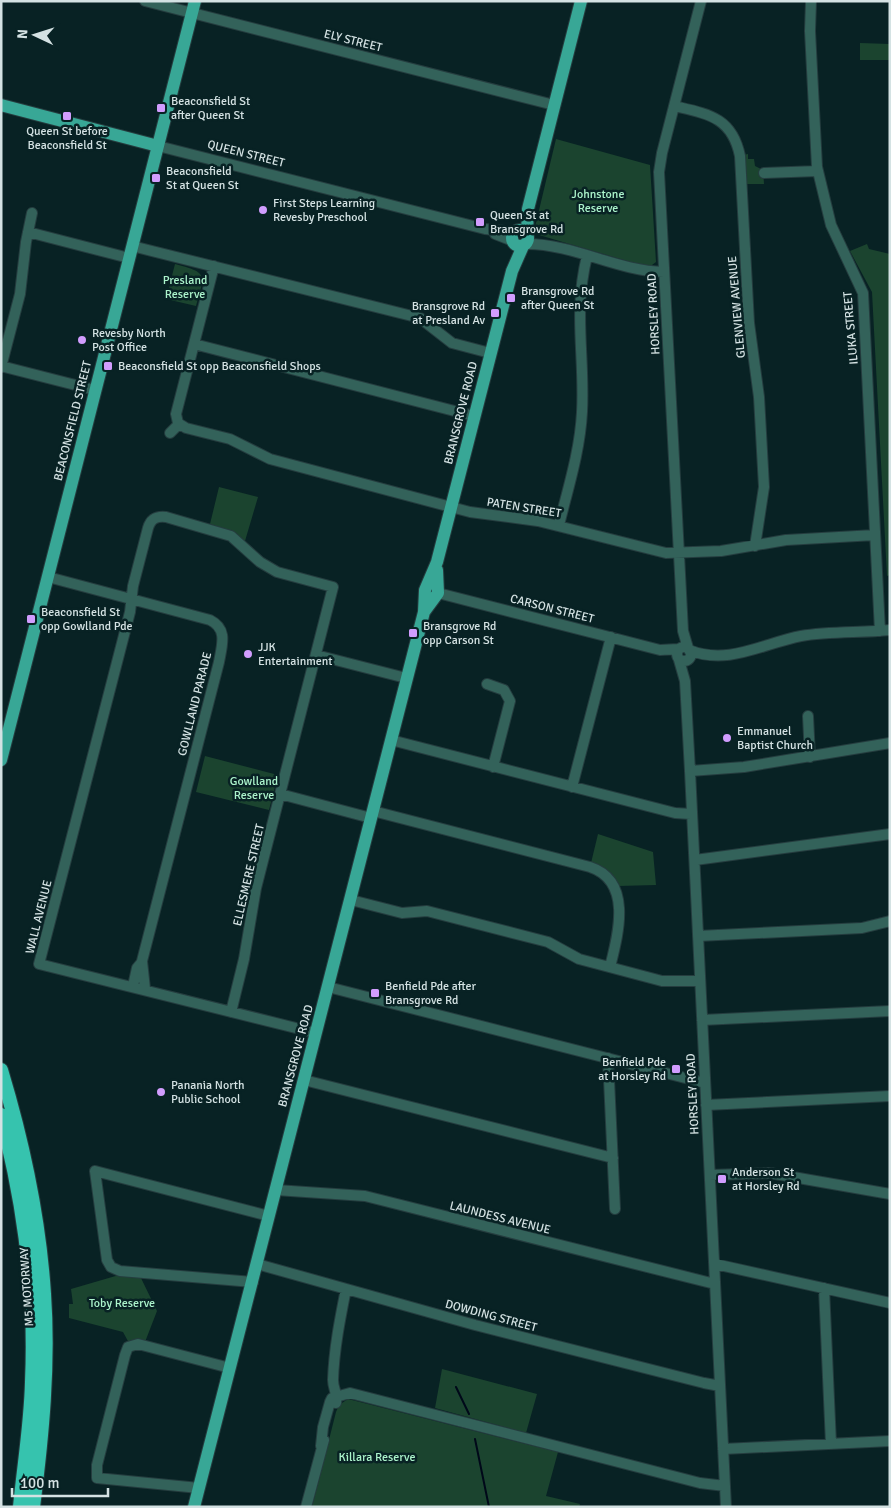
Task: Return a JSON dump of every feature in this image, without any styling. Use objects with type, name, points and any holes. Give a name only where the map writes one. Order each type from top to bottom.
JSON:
[{"type":"highway","name":"M5 MOTORWAY","points":[[1,1070],[16,1120],[32,1190],[44,1294],[45,1394],[34,1507]]},
{"type":"highway","name":"M5 MOTORWAY","points":[[1,1115],[13,1162],[24,1227],[33,1330],[32,1382],[20,1507]]},
{"type":"main road","name":"BRANSGROVE ROAD","points":[[194,1507],[351,900],[406,678],[424,612],[433,592],[437,562],[581,1]]},
{"type":"main road","name":"BEACONSFIELD STREET","points":[[1,760],[194,7]]},
{"type":"main road","name":"QUEEN STREET","points":[[1,105],[158,146]]},
{"type":"street","name":"ELY STREET","points":[[145,1],[194,7],[554,105]]},
{"type":"street","name":"HORSLEY ROAD","points":[[701,1],[659,172],[726,1507]]},
{"type":"street","name":"ILUKA STREET","points":[[812,1],[810,31],[818,171],[832,229],[863,293],[875,535],[885,631]]},
{"type":"street","name":"GLENVIEW AVENUE","points":[[674,106],[708,114],[727,126],[731,130],[740,156],[749,323],[759,391],[764,487],[755,546]]},
{"type":"street","name":"QUEEN STREET","points":[[158,146],[587,256],[648,271],[664,272]]},
{"type":"street","points":[[764,173],[818,171]]},
{"type":"street","points":[[32,214],[21,288],[1,367],[95,390]]},
{"type":"street","points":[[28,232],[129,258]]},
{"type":"street","points":[[132,246],[420,318],[452,343],[490,353]]},
{"type":"street","points":[[559,525],[581,432],[582,397],[579,299],[587,256]]},
{"type":"street","points":[[170,432],[179,424],[176,414],[214,266]]},
{"type":"street","points":[[194,344],[474,416]]},
{"type":"street","name":"PATEN STREET","points":[[179,424],[230,439],[266,458],[488,516],[531,519],[653,550],[679,553],[721,551],[786,540],[875,535]]},
{"type":"street","name":"ELLESMERE STREET","points":[[131,599],[152,515],[225,533],[238,540],[271,570],[333,587],[254,896],[244,959],[231,1012]]},
{"type":"street","name":"GOWLLAND PARADE","points":[[48,577],[210,620],[219,626],[223,636],[142,961],[145,989]]},
{"type":"street","name":"CARSON STREET","points":[[433,592],[660,650],[684,654],[744,653],[801,636],[885,631]]},
{"type":"street","name":"WALL AVENUE","points":[[131,599],[130,612],[39,964],[316,1033]]},
{"type":"street","points":[[572,787],[611,637]]},
{"type":"street","points":[[316,655],[406,678]]},
{"type":"street","points":[[487,684],[504,690],[510,700],[493,767]]},
{"type":"street","points":[[808,716],[810,757]]},
{"type":"street","points":[[391,740],[676,813],[691,814]]},
{"type":"street","points":[[690,771],[744,768],[890,743]]},
{"type":"street","points":[[280,794],[372,814],[590,867],[601,872],[614,886],[618,899],[619,930],[610,967]]},
{"type":"street","points":[[695,860],[890,834]]},
{"type":"street","points":[[351,900],[402,913],[427,911],[548,942],[580,959],[669,982],[699,981]]},
{"type":"street","points":[[698,936],[862,928],[890,921]]},
{"type":"street","name":"GOWLLAND PARADE","points":[[133,986],[137,968],[142,961]]},
{"type":"street","points":[[328,987],[704,1083]]},
{"type":"street","points":[[702,1020],[890,1012]]},
{"type":"street","points":[[608,1058],[615,1209]]},
{"type":"street","points":[[304,1080],[613,1158]]},
{"type":"street","points":[[706,1105],[890,1096]]},
{"type":"street","points":[[253,1282],[120,1271],[111,1267],[107,1260],[95,1171],[269,1216]]},
{"type":"street","points":[[710,1175],[770,1174],[890,1194]]},
{"type":"street","name":"LAUNDESS AVENUE","points":[[276,1190],[365,1196],[715,1284]]},
{"type":"street","name":"DOWDING STREET","points":[[257,1264],[475,1325],[720,1386]]},
{"type":"street","points":[[715,1264],[890,1303]]},
{"type":"street","points":[[824,1288],[831,1444]]},
{"type":"street","points":[[338,1397],[333,1387],[333,1376],[337,1334],[346,1289]]},
{"type":"street","points":[[199,1488],[97,1478],[97,1465],[122,1364],[128,1347],[138,1344],[230,1368]]},
{"type":"street","points":[[306,1507],[321,1446],[338,1397],[344,1394],[352,1394],[700,1483],[725,1486]]},
{"type":"street","points":[[723,1449],[890,1441]]},
{"type":"green space","points":[[860,43],[890,44],[890,60],[860,60]]},
{"type":"green space","name":"Johnstone Reserve","points":[[556,139],[650,165],[656,262],[652,265],[644,266],[539,235],[535,227]]},
{"type":"green space","points":[[748,154],[748,159],[754,159],[755,166],[763,170],[764,184],[745,184],[743,155]]},
{"type":"green space","points":[[867,244],[869,249],[890,254],[890,575],[887,576],[872,292],[850,251]]},
{"type":"green space","name":"Presland Reserve","points":[[175,264],[194,270],[202,277],[196,306],[166,299]]},
{"type":"green space","points":[[219,487],[258,497],[245,541],[232,532],[210,524]]},
{"type":"green space","name":"Gowlland Reserve","points":[[205,756],[278,775],[269,810],[196,792]]},
{"type":"green space","points":[[598,834],[653,852],[656,885],[618,886],[607,871],[591,863]]},
{"type":"green space","name":"Toby Reserve","points":[[119,1275],[140,1276],[157,1311],[145,1342],[129,1343],[123,1332],[69,1318],[69,1304],[73,1304],[71,1289]]},
{"type":"green space","points":[[442,1369],[537,1394],[526,1433],[435,1408]]},
{"type":"green space","name":"Killara Reserve","points":[[348,1399],[558,1452],[546,1496],[580,1504],[579,1507],[312,1507],[336,1412],[339,1405]]},
{"type":"waterway","points":[[456,1387],[469,1414]]},
{"type":"waterway","points":[[475,1439],[489,1507]]},
{"type":"place","name":"Beaconsfield St after Queen St","points":[[161,108]]},
{"type":"place","name":"Queen St before Beaconsfield St","points":[[67,116]]},
{"type":"place","name":"Beaconsfield St at Queen St","points":[[156,178]]},
{"type":"place","name":"First Steps Learning Revesby Preschool","points":[[263,210]]},
{"type":"place","name":"Queen St at Bransgrove Rd","points":[[480,222]]},
{"type":"place","name":"Bransgrove Rd after Queen St","points":[[511,298]]},
{"type":"place","name":"Bransgrove Rd at Presland Av","points":[[495,313]]},
{"type":"place","name":"Revesby North Post Office","points":[[82,340]]},
{"type":"place","name":"Beaconsfield St opp Beaconsfield Shops","points":[[108,366]]},
{"type":"place","name":"Beaconsfield St opp Gowlland Pde","points":[[31,619]]},
{"type":"place","name":"Bransgrove Rd opp Carson St","points":[[413,633]]},
{"type":"place","name":"JJK Entertainment","points":[[248,654]]},
{"type":"place","name":"Emmanuel Baptist Church","points":[[727,738]]},
{"type":"place","name":"Benfield Pde after Bransgrove Rd","points":[[375,993]]},
{"type":"place","name":"Benfield Pde at Horsley Rd","points":[[676,1069]]},
{"type":"place","name":"Panania North Public School","points":[[161,1092]]},
{"type":"place","name":"Anderson St at Horsley Rd","points":[[722,1179]]}]
